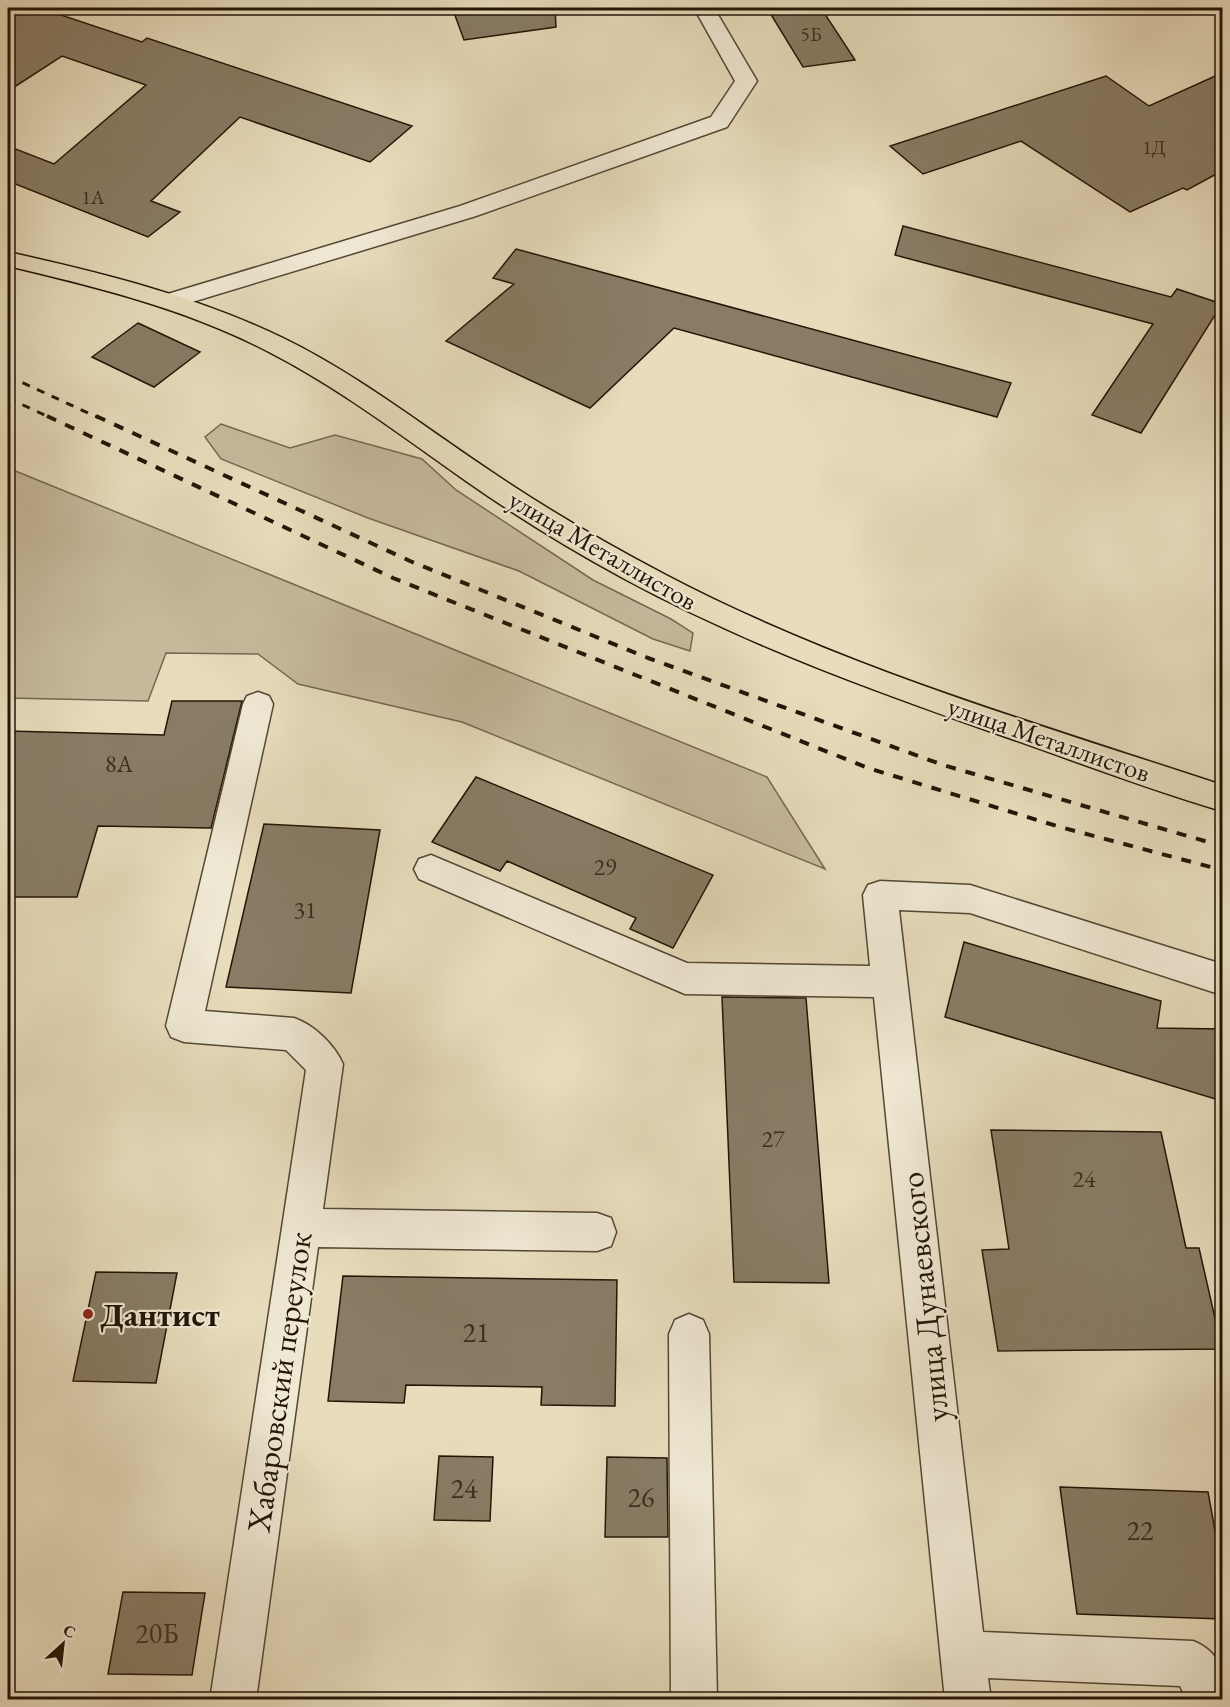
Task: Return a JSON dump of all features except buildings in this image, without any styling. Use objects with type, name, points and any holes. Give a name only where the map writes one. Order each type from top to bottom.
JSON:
[{"type":"main road","name":"улица Металлистов","points":[[8,259],[170,301],[276,345],[326,373],[508,496],[586,544],[708,610],[838,665],[1044,739],[1222,798]]},
{"type":"street","points":[[170,301],[468,211],[719,122],[746,81],[704,8]]},
{"type":"street","name":"Хабаровский переулок","points":[[233,1700],[325,1064],[294,1034],[184,1026],[258,704]]},
{"type":"street","points":[[431,869],[685,978],[889,982]]},
{"type":"street","name":"улица Дунаевского","points":[[968,1700],[880,895],[970,899],[1222,979]]},
{"type":"street","points":[[301,1228],[597,1232]]},
{"type":"street","points":[[689,1334],[694,1700]]},
{"type":"street","points":[[963,1654],[1193,1664],[1213,1700]]},
{"type":"shaded area","points":[[221,424],[290,448],[335,435],[422,459],[456,490],[593,580],[671,619],[693,633],[690,651],[653,639],[519,571],[368,518],[221,459],[205,437]]},
{"type":"shaded area","points":[[8,468],[767,777],[825,869],[462,722],[298,684],[258,654],[166,653],[148,701],[8,698]]},
{"type":"railway","points":[[8,376],[99,418]]},
{"type":"railway","points":[[8,398],[51,418]]},
{"type":"railway","points":[[47,416],[393,578],[868,768],[1060,827],[1222,870]]},
{"type":"railway","points":[[96,416],[410,561],[648,658],[943,765],[1222,846]]},
{"type":"place","name":"Дантист","points":[[88,1314]]}]
